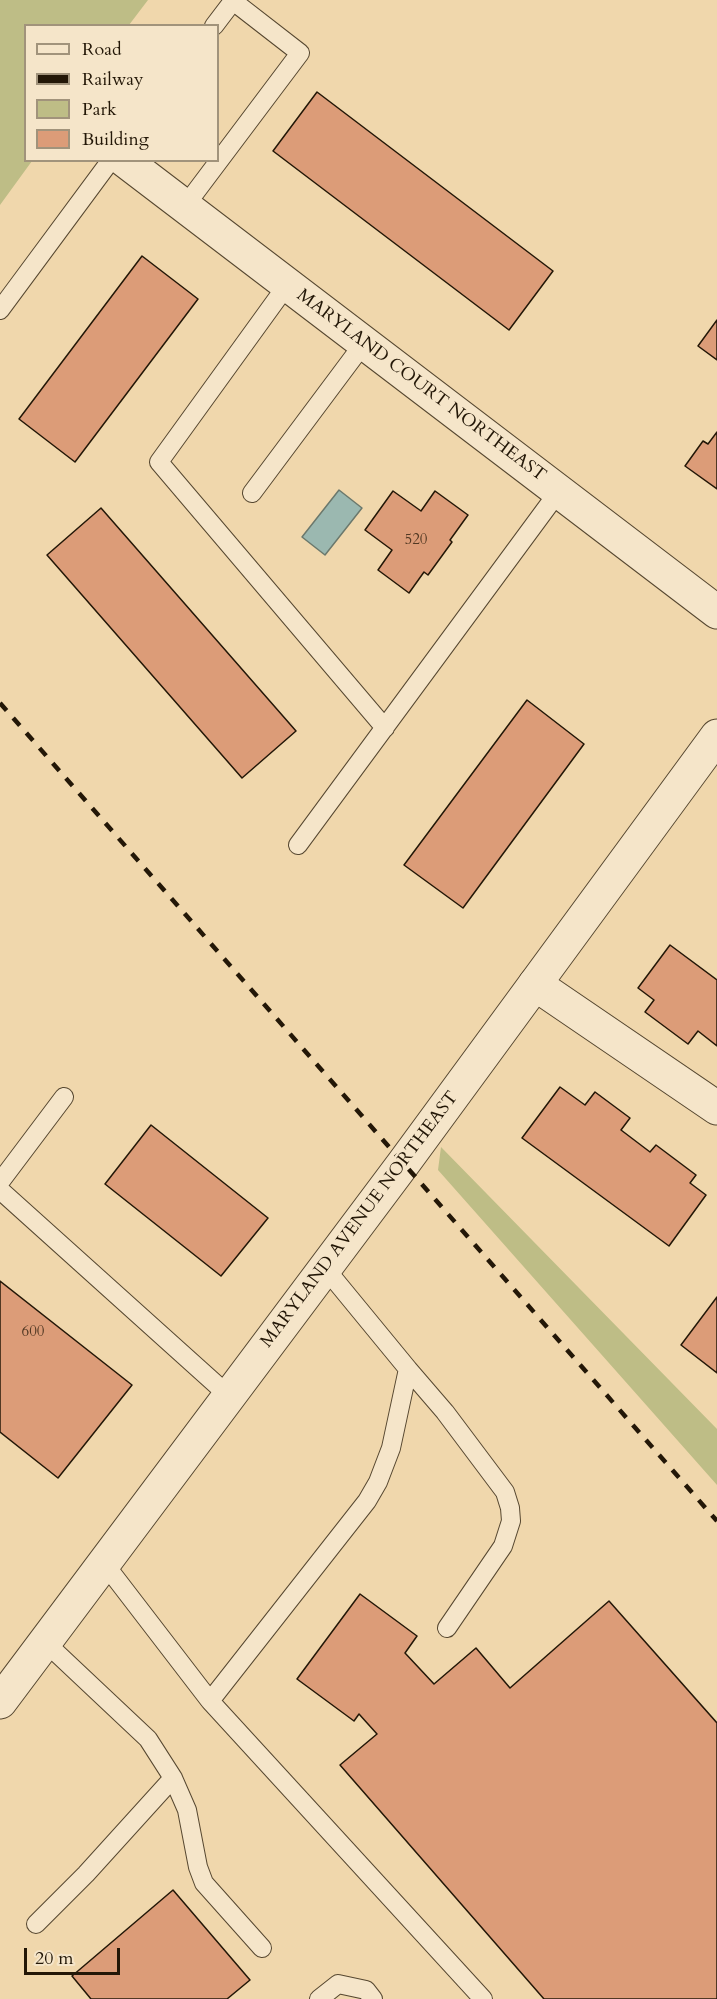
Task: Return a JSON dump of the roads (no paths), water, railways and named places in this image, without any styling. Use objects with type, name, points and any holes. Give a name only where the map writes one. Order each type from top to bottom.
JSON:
[{"type":"street","name":"MARYLAND COURT NORTHEAST","points":[[127,162],[717,612]]},
{"type":"street","name":"MARYLAND AVENUE NORTHEAST","points":[[0,1702],[325,1268],[717,736]]},
{"type":"street","points":[[535,984],[717,1108]]},
{"type":"lane","points":[[216,24],[233,1],[300,53],[219,158]]},
{"type":"lane","points":[[0,310],[110,162]]},
{"type":"lane","points":[[185,206],[216,162]]},
{"type":"lane","points":[[287,285],[159,462],[385,728]]},
{"type":"lane","points":[[252,493],[364,343]]},
{"type":"lane","points":[[298,846],[559,491]]},
{"type":"lane","points":[[0,1182],[64,1097]]},
{"type":"lane","points":[[0,1190],[229,1396]]},
{"type":"lane","points":[[325,1268],[445,1412],[505,1492],[511,1521],[503,1546],[447,1628]]},
{"type":"lane","points":[[210,1701],[367,1501],[378,1482],[391,1448],[408,1369]]},
{"type":"lane","points":[[104,1563],[210,1701],[483,1999]]},
{"type":"lane","points":[[45,1642],[148,1739],[173,1778],[187,1809],[198,1867],[204,1883],[261,1948]]},
{"type":"lane","points":[[36,1924],[86,1874],[173,1778]]},
{"type":"lane","points":[[319,1999],[338,1984],[366,1990],[374,1999]]},
{"type":"water","points":[[339,490],[362,508],[325,555],[302,537]]},
{"type":"railway","points":[[0,703],[717,1521]]}]
